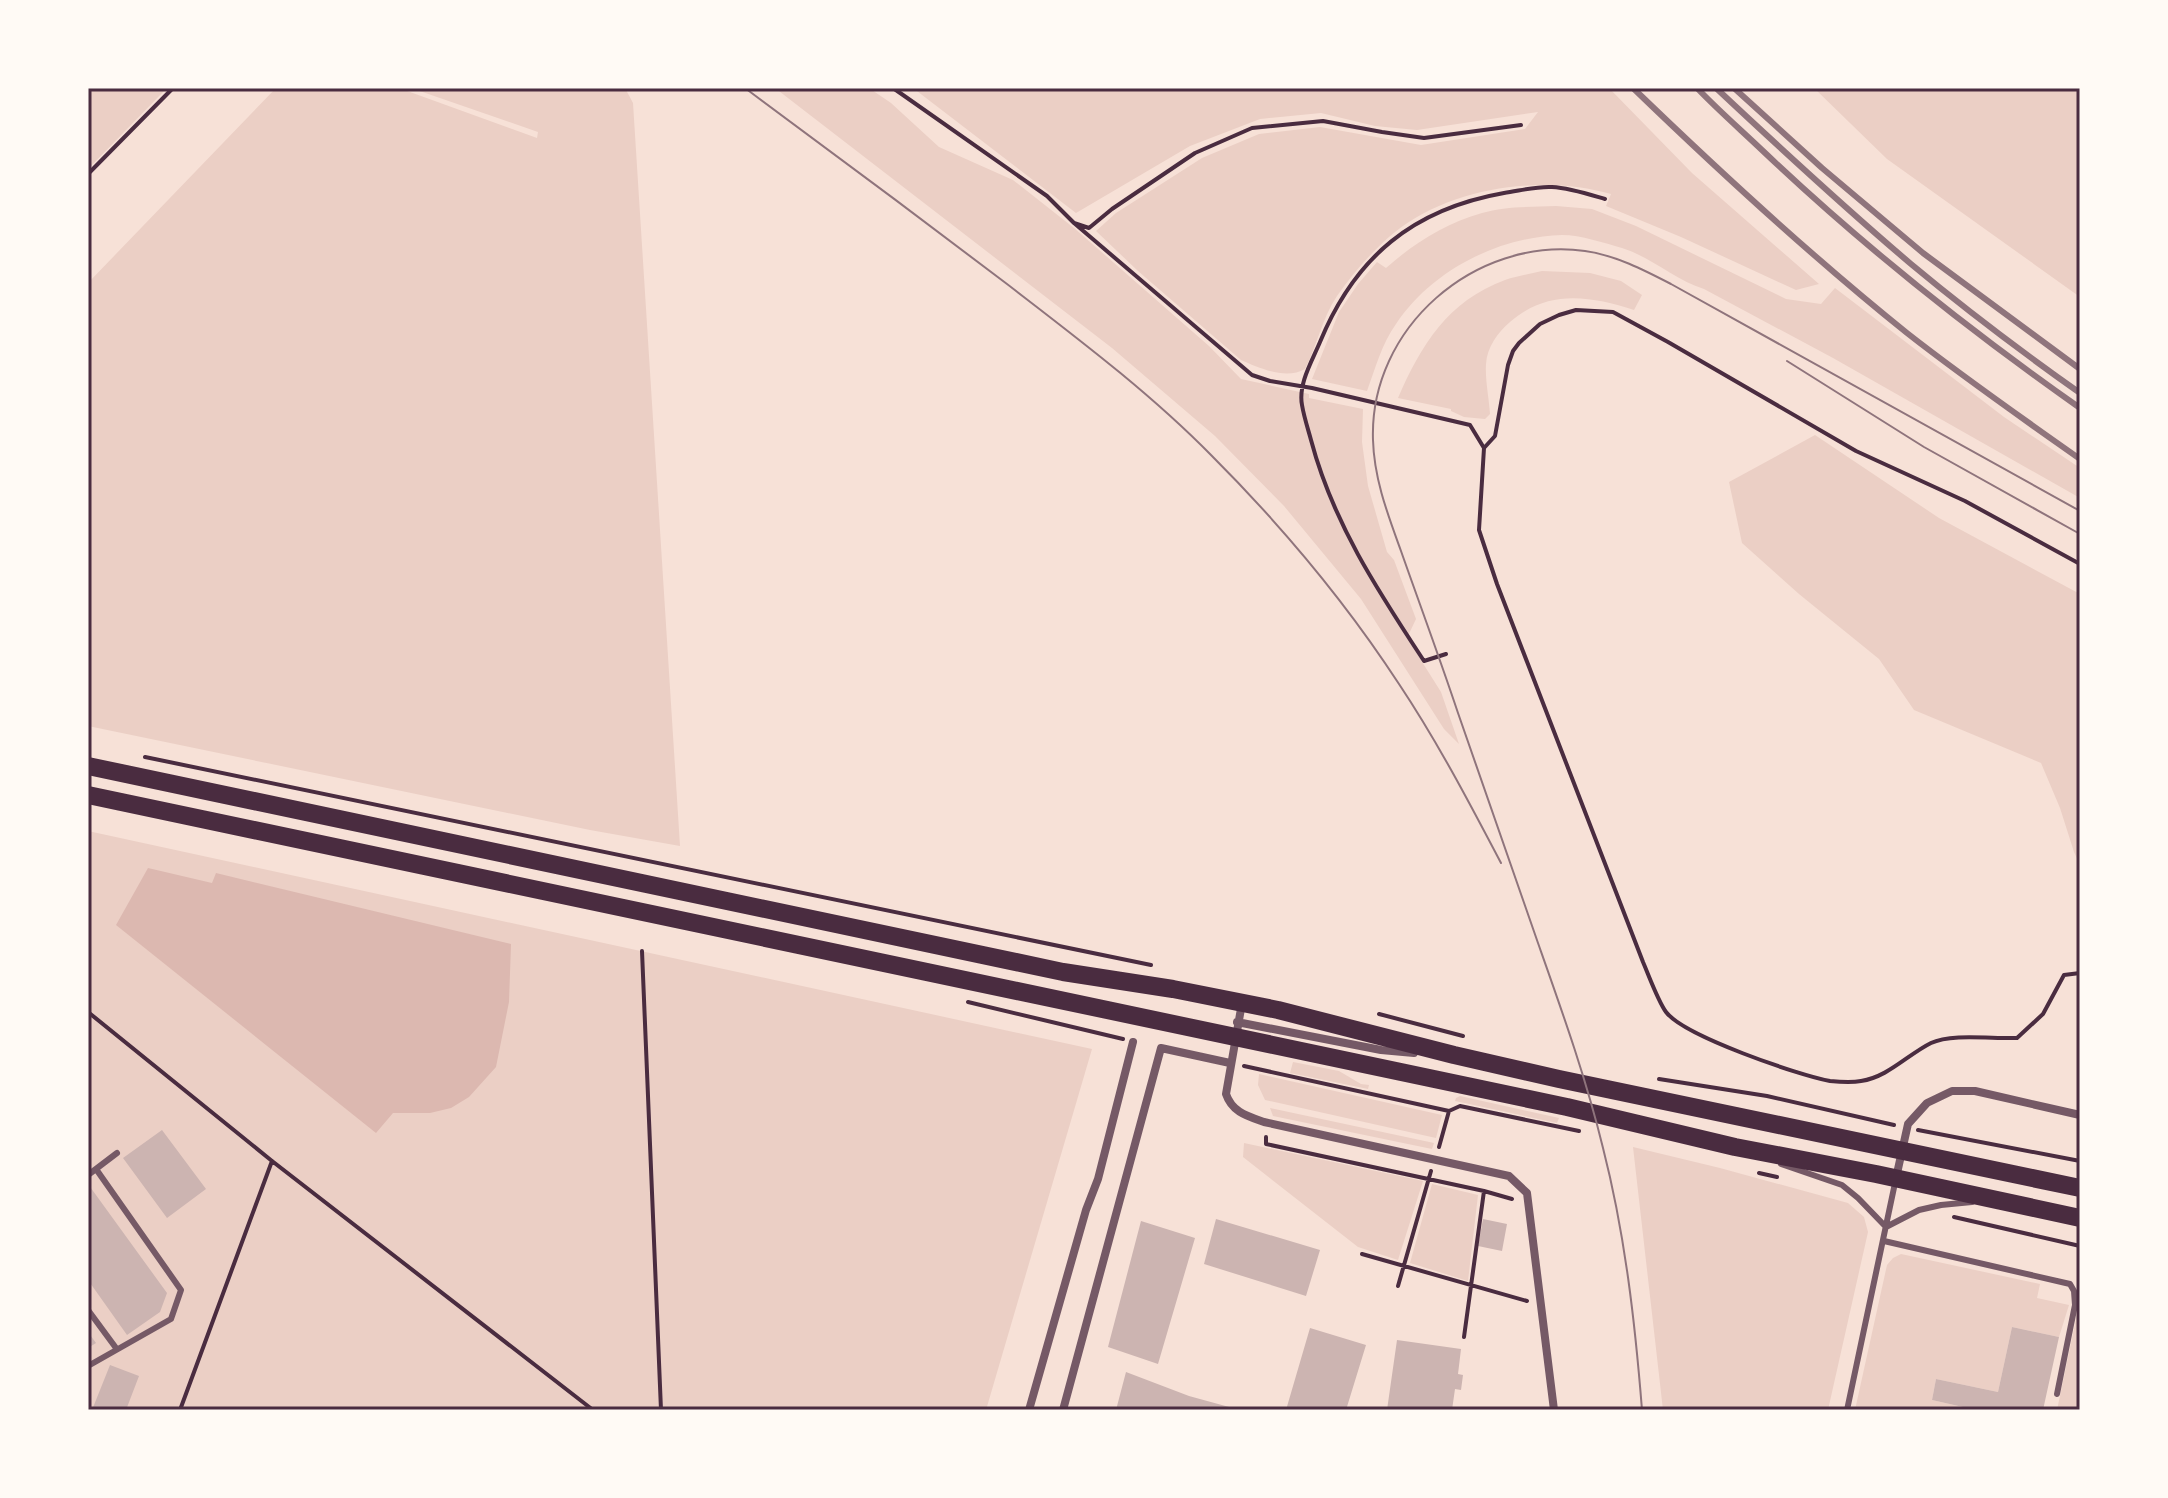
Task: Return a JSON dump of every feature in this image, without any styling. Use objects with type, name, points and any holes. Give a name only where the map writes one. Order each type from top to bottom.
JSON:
[{"type":"main road","points":[[88,766],[1063,972],[1173,989],[1278,1010],[1559,1079],[2080,1188]]},
{"type":"main road","points":[[88,795],[1236,1030],[1735,1147],[2080,1218]]},
{"type":"street","points":[[1242,1003],[1226,1094],[1229,1105],[1241,1114],[1267,1123],[1509,1176],[1527,1193],[1554,1410]]},
{"type":"street","points":[[1236,1030],[1381,1050],[1454,1055]]},
{"type":"street","points":[[1029,1410],[1086,1210],[1098,1179],[1133,1042]]},
{"type":"street","points":[[1063,1410],[1161,1048],[1230,1063]]},
{"type":"street","points":[[1896,1178],[1908,1124],[1927,1103],[1952,1091],[1975,1091],[2080,1115]]},
{"type":"lane","points":[[1735,1147],[1842,1185],[1886,1227]]},
{"type":"lane","points":[[88,1175],[117,1153]]},
{"type":"lane","points":[[88,1366],[171,1319],[181,1290],[96,1169]]},
{"type":"lane","points":[[1847,1410],[1896,1178]]},
{"type":"lane","points":[[1886,1227],[1919,1210],[1941,1205],[1996,1201]]},
{"type":"lane","points":[[1884,1241],[2070,1284],[2075,1305],[2057,1394]]},
{"type":"lane","points":[[88,1310],[116,1348]]},
{"type":"path","points":[[88,174],[173,88]]},
{"type":"path","points":[[893,88],[1047,196],[1074,223],[1252,375],[1470,425],[1484,448],[1479,530],[1488,557],[1643,962],[1667,1013],[1705,1037],[1794,1072],[1832,1081],[1860,1081],[1886,1071],[1933,1042],[1954,1038],[2017,1038],[2043,1014],[2064,975],[2080,973]]},
{"type":"path","points":[[1074,223],[1089,228],[1195,153],[1252,128],[1323,121],[1424,138],[1521,125]]},
{"type":"path","points":[[1446,654],[1424,661],[1379,593],[1335,512],[1301,403],[1302,386],[1327,324],[1365,264],[1429,216],[1459,203],[1534,188],[1578,191],[1605,199]]},
{"type":"path","points":[[1484,448],[1495,436],[1508,365],[1519,343],[1540,324],[1559,315],[1576,310],[1613,312],[1856,451],[1965,501],[2080,564]]},
{"type":"path","points":[[135,755],[1160,967]]},
{"type":"path","points":[[642,951],[661,1410]]},
{"type":"path","points":[[88,1012],[272,1161],[593,1410]]},
{"type":"path","points":[[1372,1013],[1473,1039]]},
{"type":"path","points":[[1257,1069],[1449,1111],[1460,1106],[1573,1130]]},
{"type":"path","points":[[1654,1078],[1767,1096],[1892,1124]]},
{"type":"path","points":[[1443,1134],[1449,1111]]},
{"type":"path","points":[[1267,1123],[1266,1144],[1505,1196],[1512,1199],[1515,1205]]},
{"type":"path","points":[[1917,1130],[2080,1161]]},
{"type":"path","points":[[180,1410],[272,1161]]},
{"type":"path","points":[[1398,1286],[1432,1169]]},
{"type":"path","points":[[1464,1337],[1484,1191]]},
{"type":"path","points":[[1948,1216],[2080,1246]]},
{"type":"path","points":[[1362,1254],[1541,1305]]},
{"type":"shaded area","points":[[88,88],[167,88],[88,169]]},
{"type":"shaded area","points":[[276,88],[399,88],[537,138],[538,132],[411,88],[625,88],[633,103],[680,846],[88,726],[88,283]]},
{"type":"shaded area","points":[[775,88],[869,88],[891,103],[939,147],[1013,180],[1074,228],[1209,346],[1241,379],[1363,409],[1362,442],[1368,486],[1387,552],[1394,560],[1416,619],[1407,638],[1441,692],[1459,744],[1444,729],[1361,599],[1284,506],[1215,436],[1112,348]]},
{"type":"shaded area","points":[[913,88],[1609,88],[1692,173],[1819,284],[1796,290],[1606,206],[1611,194],[1557,185],[1499,189],[1443,204],[1395,232],[1364,262],[1337,296],[1305,369],[1290,373],[1273,372],[1241,360],[1096,231],[1116,213],[1202,158],[1259,134],[1320,127],[1421,145],[1525,129],[1538,112],[1417,130],[1375,126],[1321,113],[1260,119],[1190,146],[1076,213]]},
{"type":"shaded area","points":[[1814,88],[2080,88],[2080,297],[1887,159]]},
{"type":"shaded area","points":[[1556,206],[1592,209],[1636,226],[1786,299],[1821,304],[1835,288],[2004,417],[2080,468],[2080,498],[1833,358],[1643,257],[1577,236],[1538,237],[1514,242],[1468,260],[1447,273],[1411,305],[1391,331],[1367,391],[1312,379],[1339,312],[1377,262],[1386,268],[1431,235],[1482,213],[1509,208]]},
{"type":"shaded area","points":[[1542,271],[1590,273],[1621,281],[1642,295],[1634,310],[1601,301],[1570,298],[1539,304],[1510,322],[1501,330],[1488,352],[1486,376],[1490,414],[1485,419],[1464,417],[1451,409],[1398,398],[1416,360],[1452,313],[1485,289],[1505,280]]},
{"type":"shaded area","points":[[1815,435],[1939,518],[2080,594],[2080,865],[2041,763],[1914,710],[1879,659],[1742,543],[1729,482]]},
{"type":"shaded area","points":[[88,831],[1092,1049],[986,1410],[88,1410]]},
{"type":"shaded area","points":[[148,868],[212,883],[216,873],[511,944],[509,1002],[496,1067],[469,1097],[451,1108],[430,1113],[393,1113],[376,1133],[116,925]]},
{"type":"shaded area","points":[[1293,1062],[1339,1071],[1361,1084],[1369,1085],[1368,1089],[1290,1073]]},
{"type":"shaded area","points":[[1259,1074],[1442,1115],[1436,1138],[1265,1100],[1258,1085]]},
{"type":"shaded area","points":[[1460,1096],[1559,1118],[1557,1123],[1455,1101]]},
{"type":"shaded area","points":[[1270,1108],[1434,1143],[1432,1149],[1273,1116]]},
{"type":"shaded area","points":[[1244,1143],[1423,1181],[1398,1260],[1358,1247],[1243,1157]]},
{"type":"shaded area","points":[[1633,1147],[1848,1203],[1864,1217],[1868,1232],[1828,1410],[1663,1410]]},
{"type":"shaded area","points":[[1432,1184],[1478,1195],[1468,1281],[1410,1263]]},
{"type":"shaded area","points":[[1901,1254],[2040,1284],[2037,1298],[2069,1305],[2059,1337],[2012,1327],[1998,1392],[1936,1379],[1932,1400],[1976,1410],[1855,1410],[1887,1265]]},
{"type":"shaded area","points":[[2080,1309],[2080,1410],[2057,1410],[2077,1314]]},
{"type":"building","points":[[162,1130],[206,1189],[167,1218],[123,1158]]},
{"type":"building","points":[[88,1184],[167,1293],[160,1312],[127,1335],[88,1280]]},
{"type":"building","points":[[1216,1219],[1320,1250],[1306,1296],[1204,1264]]},
{"type":"building","points":[[1483,1219],[1507,1224],[1502,1251],[1478,1246]]},
{"type":"building","points":[[1141,1221],[1195,1238],[1158,1364],[1108,1347]]},
{"type":"building","points":[[2012,1327],[2059,1337],[2043,1410],[1976,1410],[1932,1400],[1936,1379],[1998,1392]]},
{"type":"building","points":[[1310,1328],[1366,1345],[1346,1410],[1286,1410]]},
{"type":"building","points":[[88,1332],[96,1343],[88,1348]]},
{"type":"building","points":[[1397,1340],[1461,1349],[1458,1374],[1463,1375],[1461,1390],[1455,1389],[1452,1410],[1387,1410]]},
{"type":"building","points":[[110,1365],[139,1376],[126,1410],[92,1410]]},
{"type":"building","points":[[1126,1372],[1189,1396],[1240,1410],[1116,1410]]},
{"type":"tram line","points":[[745,88],[1086,345],[1163,409],[1237,482],[1311,565],[1378,653],[1440,750],[1501,863]]},
{"type":"tram line","points":[[1642,1410],[1623,1245],[1611,1180],[1589,1096],[1379,483],[1373,440],[1376,399],[1389,361],[1409,327],[1436,298],[1469,275],[1505,258],[1544,250],[1596,253],[1629,264],[1671,284],[2080,511]]},
{"type":"tram line","points":[[1787,361],[1924,447],[2080,534]]},
{"type":"railway","points":[[1633,88],[1767,214],[1871,304],[2080,459]]},
{"type":"railway","points":[[1697,88],[1800,186],[1878,253],[1957,317],[2080,408]]},
{"type":"railway","points":[[1716,88],[1911,264],[2080,393]]},
{"type":"railway","points":[[1734,88],[1923,253],[2080,369]]}]
